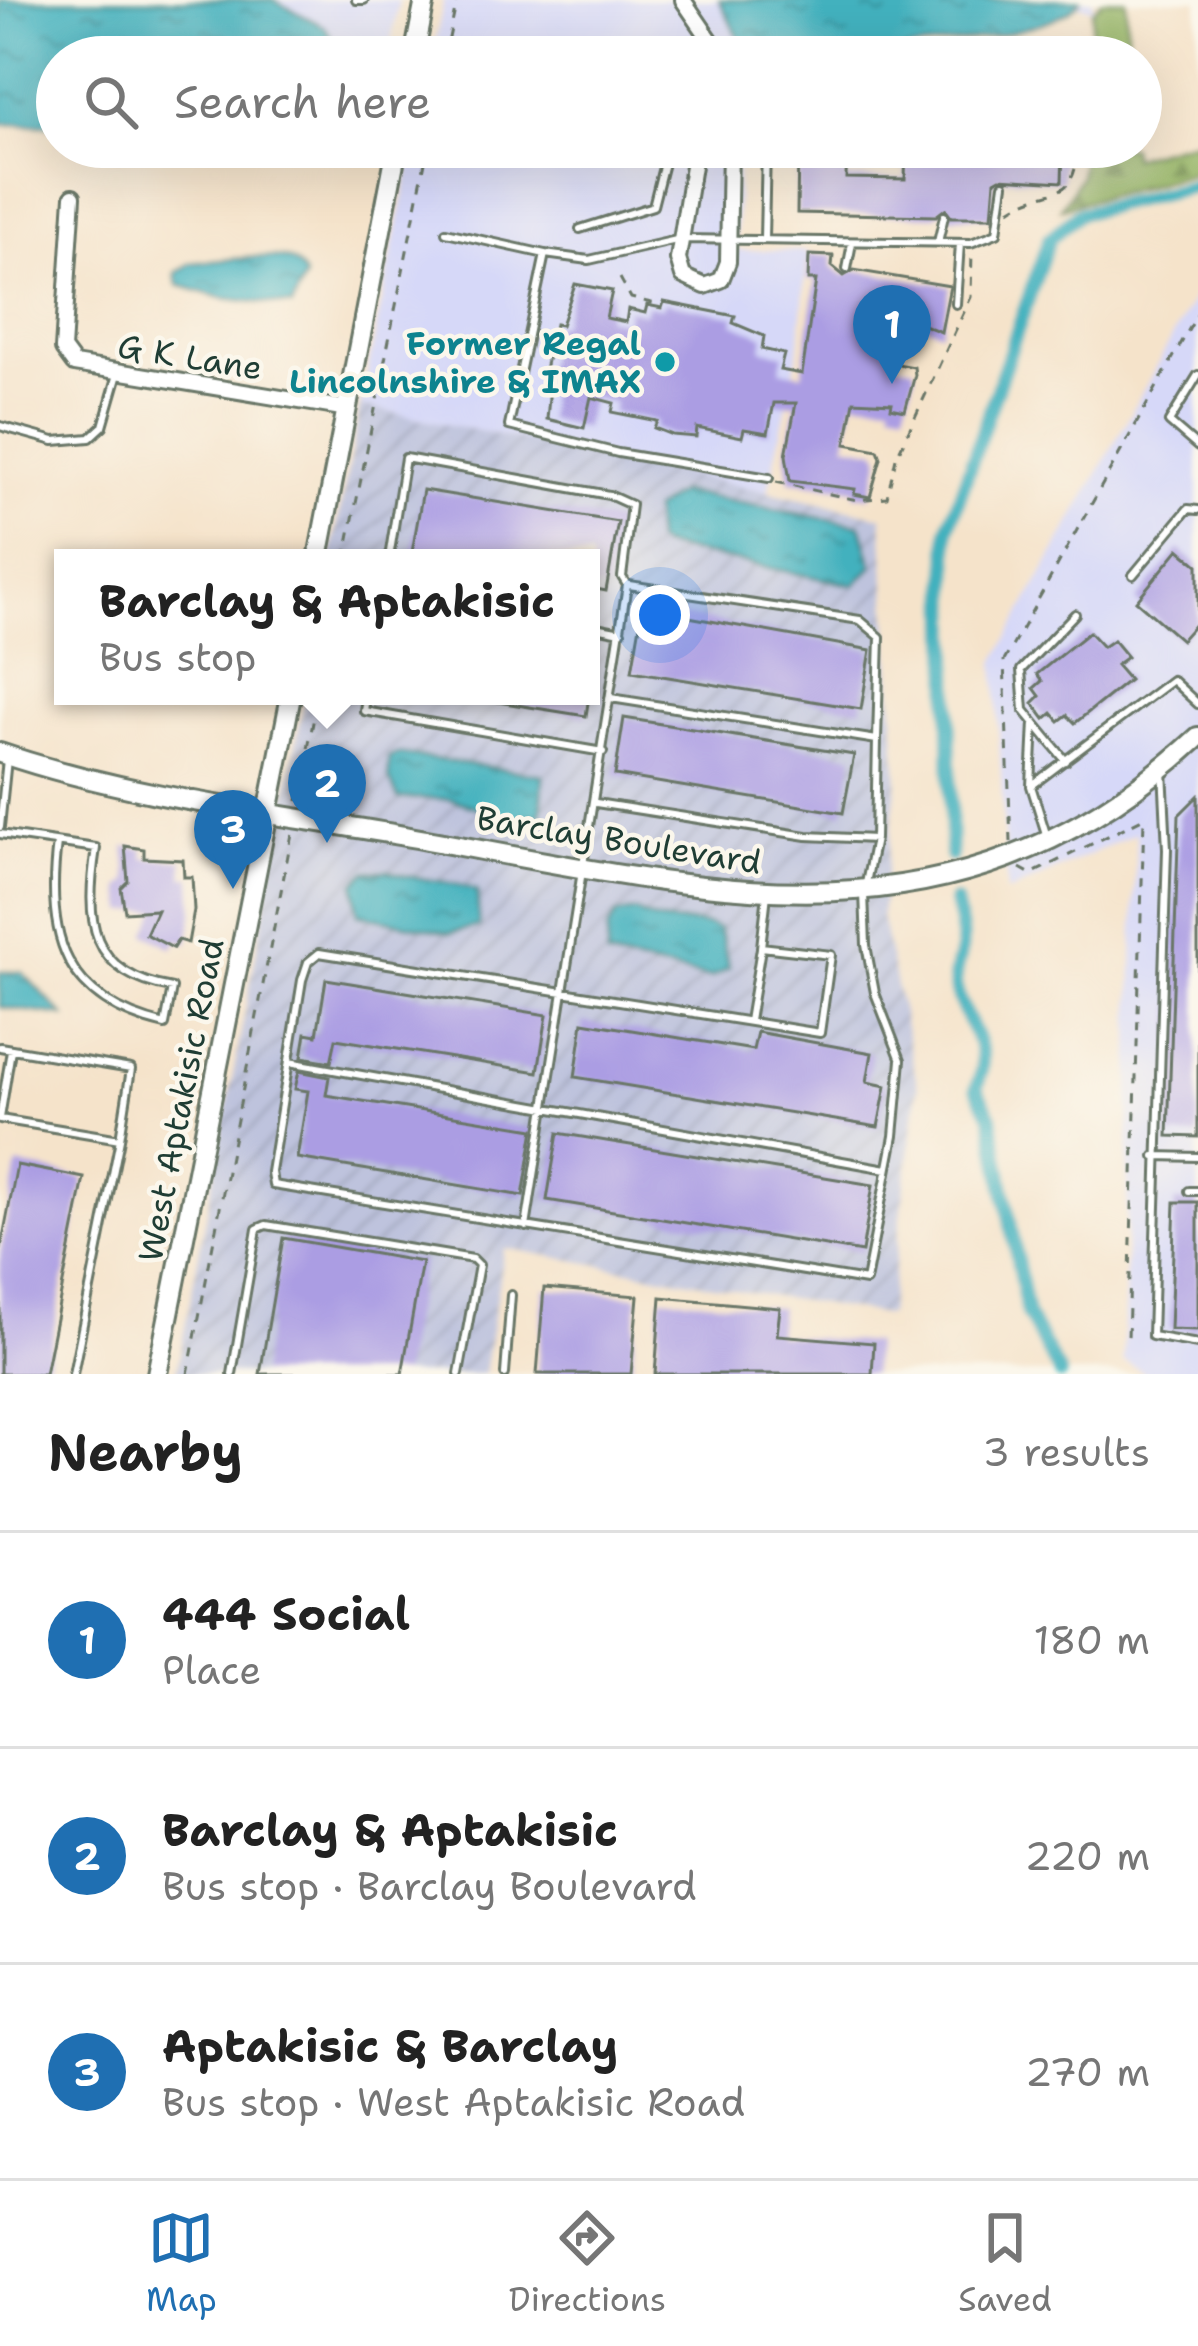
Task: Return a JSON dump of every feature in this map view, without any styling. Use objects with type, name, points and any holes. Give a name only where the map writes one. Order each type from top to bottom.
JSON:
[{"type":"street","points":[[418,36],[424,0]]},
{"type":"street","points":[[681,2],[706,36]]},
{"type":"street","points":[[320,549],[393,168]]},
{"type":"street","points":[[693,168],[679,268],[689,281],[705,286],[726,273],[730,168]]},
{"type":"street","name":"G K Lane","points":[[74,196],[65,318],[68,358],[88,369],[348,409]]},
{"type":"street","name":"West Aptakisic Road","points":[[157,1374],[289,705]]},
{"type":"street","name":"Barclay Boulevard","points":[[4,754],[137,793],[587,868],[766,894],[864,893],[959,874],[1048,841],[1120,802],[1198,737]]},
{"type":"lane","points":[[580,229],[653,206],[663,168]]},
{"type":"lane","points":[[764,241],[766,168]]},
{"type":"lane","points":[[446,232],[589,260],[681,238],[971,243],[997,233],[1004,184]]},
{"type":"lane","points":[[938,242],[944,216]]},
{"type":"lane","points":[[847,269],[852,242]]},
{"type":"lane","points":[[956,304],[960,242]]},
{"type":"lane","points":[[545,254],[509,427],[618,453],[769,478]]},
{"type":"lane","points":[[0,426],[54,440],[90,438],[103,426],[118,374]]},
{"type":"lane","points":[[1198,375],[1169,422],[1198,447]]},
{"type":"lane","points":[[391,549],[406,458],[609,495],[632,505],[622,577],[628,585],[860,620],[880,637],[875,839],[864,893],[875,993],[901,1060],[887,1169],[866,1281],[273,1185],[271,1172],[302,980],[308,962],[319,953],[820,1033],[831,955],[761,947]]},
{"type":"lane","points":[[1133,575],[1188,508],[1198,510]]},
{"type":"lane","points":[[526,1227],[587,868],[628,585]]},
{"type":"lane","points":[[1066,761],[1024,710],[1021,670],[1075,614]]},
{"type":"lane","points":[[600,628],[621,632]]},
{"type":"lane","points":[[1031,786],[1172,680],[1198,704]]},
{"type":"lane","points":[[611,698],[877,740]]},
{"type":"lane","points":[[365,705],[364,711],[603,752]]},
{"type":"lane","points":[[1034,722],[1031,786],[1048,841]]},
{"type":"lane","points":[[4,754],[0,830],[96,848],[89,919],[99,946],[125,974],[172,988],[165,1025],[116,1009],[72,968],[58,943],[51,889],[57,842]]},
{"type":"lane","points":[[1162,770],[1167,849],[1152,1336],[1198,1344]]},
{"type":"lane","points":[[596,803],[807,836],[875,839]]},
{"type":"lane","points":[[749,1021],[766,894]]},
{"type":"lane","points":[[0,1047],[131,1069],[73,1374]]},
{"type":"lane","points":[[11,1048],[0,1118],[120,1139]]},
{"type":"lane","points":[[289,1062],[887,1169]]},
{"type":"lane","points":[[1155,1156],[1198,1157]]},
{"type":"lane","points":[[232,1374],[257,1229],[266,1225],[473,1259],[478,1265],[459,1374]]},
{"type":"lane","points":[[505,1374],[511,1294]]},
{"type":"path","points":[[450,36],[457,0]]},
{"type":"path","points":[[347,549],[424,168]]},
{"type":"path","points":[[1001,222],[1027,200],[1067,188],[1076,168]]},
{"type":"path","points":[[769,478],[857,500],[887,497],[896,458],[971,297],[971,243]]},
{"type":"path","points":[[620,278],[631,298],[660,305]]},
{"type":"path","points":[[1012,846],[1004,661],[1198,313]]},
{"type":"path","points":[[298,803],[316,705]]},
{"type":"path","points":[[1021,868],[1031,874],[1144,818],[1128,1338]]},
{"type":"path","points":[[188,1374],[290,844]]},
{"type":"shaded area","points":[[273,0],[399,0],[392,36],[330,36],[325,27]]},
{"type":"shaded area","points":[[444,0],[1093,0],[1093,10],[1080,5],[978,36],[436,36]]},
{"type":"shaded area","points":[[410,168],[738,168],[736,250],[808,251],[798,354],[768,492],[360,406]]},
{"type":"shaded area","points":[[1198,290],[1198,1374],[1147,1374],[1123,1361],[1136,833],[1007,893],[995,662]]},
{"type":"shaded area","points":[[360,406],[882,516],[898,781],[881,915],[918,1087],[888,1316],[504,1248],[484,1374],[176,1374],[303,705],[600,705],[600,549],[333,549]]},
{"type":"green space","points":[[1103,0],[1126,0],[1127,36],[1091,36],[1093,10]]},
{"type":"green space","points":[[1198,140],[1198,172],[1061,208],[1081,168],[1162,168],[1162,149]]},
{"type":"water","points":[[0,0],[273,0],[325,27],[330,36],[36,36],[36,125],[0,124]]},
{"type":"water","points":[[719,0],[1081,0],[1063,14],[994,36],[738,36]]},
{"type":"water","points":[[286,259],[301,270],[305,277],[292,306],[222,298],[178,285],[176,273],[190,263]]},
{"type":"water","points":[[680,492],[861,525],[873,566],[854,585],[661,546],[655,542],[653,510]]},
{"type":"water","points":[[398,754],[543,775],[541,814],[511,818],[450,799],[398,798],[389,778],[389,758]]},
{"type":"water","points":[[388,871],[477,892],[479,926],[450,933],[358,914],[355,883],[366,872]]},
{"type":"water","points":[[636,911],[656,920],[719,929],[729,968],[711,978],[607,957],[608,929],[616,915]]},
{"type":"water","points":[[0,972],[22,972],[64,1016],[0,1007]]},
{"type":"building","points":[[798,168],[846,168],[846,178],[905,179],[905,168],[1062,168],[1062,182],[995,181],[992,217],[951,217],[945,209],[936,216],[797,213]]},
{"type":"building","points":[[809,255],[833,256],[832,266],[844,276],[854,270],[950,286],[941,332],[901,316],[892,363],[914,367],[915,375],[905,411],[891,408],[892,403],[854,401],[846,444],[878,450],[881,458],[870,497],[854,494],[855,489],[790,481],[786,455],[796,403],[774,403],[768,433],[744,429],[742,437],[697,428],[696,437],[672,435],[654,428],[657,421],[612,412],[614,403],[591,397],[584,428],[547,419],[551,376],[544,374],[555,324],[561,325],[575,284],[612,291],[606,318],[626,322],[628,309],[645,313],[647,305],[662,308],[664,302],[735,316],[733,323],[764,336],[762,349],[784,354],[780,370],[802,374],[816,280],[808,280]]},
{"type":"building","points":[[423,490],[618,522],[606,591],[600,590],[600,549],[413,549]]},
{"type":"building","points":[[1179,549],[1198,565],[1198,621],[1181,640],[1136,601]]},
{"type":"building","points":[[661,612],[871,650],[861,709],[632,671],[642,613],[660,617]]},
{"type":"building","points":[[1089,632],[1103,647],[1113,640],[1127,657],[1116,665],[1129,680],[1075,723],[1067,715],[1059,721],[1052,713],[1045,719],[1033,703],[1040,696],[1034,688],[1042,681],[1037,674]]},
{"type":"building","points":[[517,705],[588,705],[586,716]]},
{"type":"building","points":[[624,718],[854,755],[843,813],[615,775]]},
{"type":"building","points":[[1198,796],[1198,1137],[1168,1136],[1179,815]]},
{"type":"building","points":[[125,846],[144,849],[144,858],[183,860],[184,877],[192,877],[194,910],[188,943],[178,940],[173,948],[146,934],[157,910],[125,912],[121,888],[128,881]]},
{"type":"building","points":[[326,979],[547,1015],[538,1072],[336,1039],[331,1062],[302,1057],[306,1033],[317,1035]]},
{"type":"building","points":[[583,1022],[753,1050],[757,1032],[872,1053],[867,1082],[886,1086],[878,1127],[575,1077]]},
{"type":"building","points":[[299,1071],[329,1077],[326,1095],[534,1129],[523,1196],[297,1158],[308,1091],[295,1089]]},
{"type":"building","points":[[558,1133],[873,1185],[862,1252],[547,1200]]},
{"type":"building","points":[[17,1165],[84,1178],[45,1374],[0,1374],[0,1253]]},
{"type":"building","points":[[1175,1202],[1198,1202],[1198,1330],[1170,1329]]},
{"type":"building","points":[[283,1238],[422,1262],[402,1374],[260,1374]]},
{"type":"building","points":[[544,1288],[638,1296],[631,1374],[537,1374]]},
{"type":"building","points":[[661,1297],[780,1308],[777,1335],[874,1343],[872,1374],[655,1374]]},
{"type":"waterway","points":[[951,856],[948,530],[1049,239],[1078,214],[1198,185]]},
{"type":"waterway","points":[[955,902],[962,940],[956,988],[982,1060],[976,1088],[991,1116],[1027,1314],[1060,1374]]},
{"type":"place","name":"Former Regal Lincolnshire & IMAX","points":[[665,362]]},
{"type":"place","name":"444 Social","points":[[892,384]]},
{"type":"place","name":"Barclay & Aptakisic","points":[[327,843]]},
{"type":"place","name":"Aptakisic & Barclay","points":[[233,889]]}]
